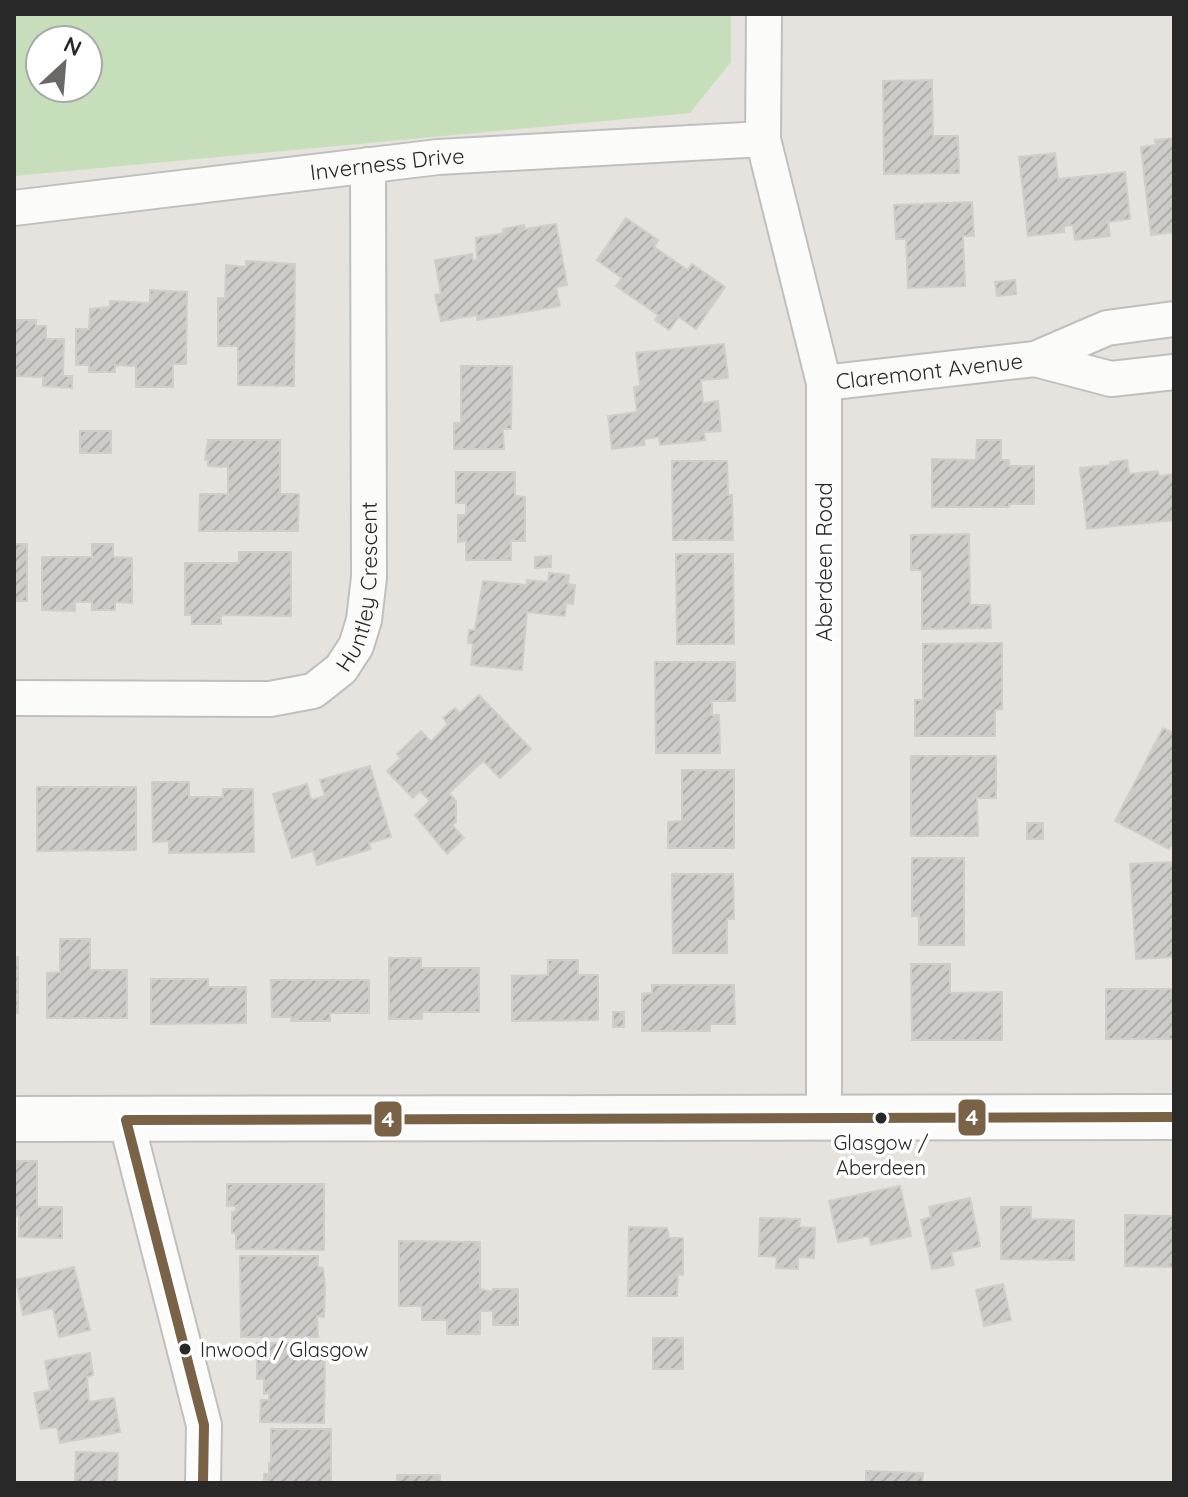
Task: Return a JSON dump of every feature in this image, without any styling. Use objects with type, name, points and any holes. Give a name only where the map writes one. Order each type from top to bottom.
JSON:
[{"type":"street","name":"Aberdeen Road","points":[[764,14],[763,139],[824,383],[824,1117]]},
{"type":"street","name":"Inverness Drive","points":[[14,208],[438,157],[763,139]]},
{"type":"street","name":"Huntley Crescent","points":[[14,698],[270,699],[313,691],[341,669],[356,646],[364,620],[369,577],[368,165]]},
{"type":"street","name":"Claremont Avenue","points":[[824,383],[1035,359],[1107,328],[1174,319]]},
{"type":"street","name":"Claremont Avenue","points":[[1035,359],[1111,379],[1174,372]]},
{"type":"street","points":[[14,1119],[1174,1117]]},
{"type":"street","points":[[126,1120],[204,1425],[203,1483]]},
{"type":"green space","points":[[14,14],[731,14],[731,62],[690,113],[14,176]]},
{"type":"building","points":[[932,80],[933,136],[958,136],[959,173],[884,174],[883,81]]},
{"type":"building","points":[[1174,138],[1174,232],[1151,235],[1141,147],[1156,145],[1155,140]]},
{"type":"building","points":[[1055,153],[1058,179],[1125,172],[1130,219],[1108,222],[1110,236],[1075,240],[1073,225],[1064,226],[1064,232],[1028,236],[1019,157]]},
{"type":"building","points":[[972,202],[974,236],[963,236],[965,286],[908,288],[906,239],[896,239],[894,205]]},
{"type":"building","points":[[626,218],[658,240],[654,247],[688,270],[692,264],[725,287],[696,329],[679,317],[669,330],[655,320],[658,315],[616,286],[622,278],[597,260]]},
{"type":"building","points":[[556,224],[567,285],[556,287],[560,306],[477,320],[477,315],[441,321],[435,295],[441,294],[435,260],[472,254],[473,260],[477,260],[476,238],[504,233],[503,229],[524,225],[525,229]]},
{"type":"building","points":[[246,261],[295,264],[294,386],[238,385],[238,346],[218,346],[218,298],[225,298],[226,265],[246,267]]},
{"type":"building","points":[[1015,280],[1016,294],[997,296],[995,282]]},
{"type":"building","points":[[150,290],[187,292],[186,364],[173,364],[173,387],[136,387],[136,366],[115,365],[115,372],[89,372],[89,365],[76,365],[76,329],[89,329],[90,309],[110,307],[110,301],[150,303]]},
{"type":"building","points":[[14,320],[36,320],[36,326],[46,326],[46,339],[64,339],[63,376],[72,376],[72,388],[43,386],[43,377],[14,376]]},
{"type":"building","points":[[724,344],[728,378],[701,380],[703,403],[718,401],[721,431],[704,432],[705,440],[660,445],[659,437],[644,439],[645,445],[612,449],[608,416],[637,412],[634,387],[640,386],[636,353]]},
{"type":"building","points":[[461,366],[512,366],[511,429],[503,429],[504,449],[454,449],[454,423],[461,423]]},
{"type":"building","points":[[80,431],[111,431],[111,453],[80,453]]},
{"type":"building","points":[[208,440],[280,440],[280,494],[299,494],[298,531],[199,531],[200,494],[228,494],[228,467],[208,466],[208,460],[205,460]]},
{"type":"building","points":[[977,440],[1001,440],[1001,460],[1009,460],[1009,466],[1034,466],[1034,504],[932,507],[932,459],[976,460]]},
{"type":"building","points":[[1127,460],[1129,474],[1158,471],[1159,476],[1174,474],[1174,520],[1087,529],[1080,468]]},
{"type":"building","points":[[672,461],[727,461],[728,495],[732,495],[733,540],[673,540]]},
{"type":"building","points":[[456,472],[515,472],[515,496],[525,497],[525,541],[511,541],[511,560],[466,560],[466,541],[458,542],[458,515],[466,515],[466,503],[456,503]]},
{"type":"building","points":[[969,534],[970,605],[990,605],[991,628],[922,629],[922,570],[911,570],[911,535]]},
{"type":"building","points":[[14,544],[27,544],[27,601],[14,601]]},
{"type":"building","points":[[92,544],[113,544],[113,557],[132,558],[132,603],[115,602],[115,610],[92,610],[92,602],[75,602],[75,611],[42,610],[42,557],[92,557]]},
{"type":"building","points":[[239,552],[291,552],[291,616],[221,615],[221,624],[192,624],[192,615],[185,615],[185,563],[239,563]]},
{"type":"building","points":[[676,554],[733,554],[734,644],[677,644]]},
{"type":"building","points":[[551,556],[551,567],[535,568],[535,557]]},
{"type":"building","points":[[549,573],[569,575],[568,584],[575,585],[573,604],[566,603],[565,616],[527,612],[522,670],[471,665],[473,644],[468,643],[469,630],[475,630],[483,581],[527,585],[527,580],[548,582]]},
{"type":"building","points":[[1002,643],[1002,709],[995,710],[995,736],[915,736],[915,700],[923,700],[923,644]]},
{"type":"building","points":[[655,662],[735,662],[735,701],[712,701],[712,715],[719,715],[720,753],[656,753]]},
{"type":"building","points":[[479,695],[531,749],[500,778],[483,761],[449,793],[456,801],[456,822],[452,825],[464,838],[447,854],[415,815],[430,801],[420,791],[413,798],[387,771],[401,758],[397,754],[421,731],[431,742],[448,724],[443,718],[455,708],[460,713]]},
{"type":"building","points":[[1163,728],[1174,733],[1174,840],[1169,849],[1115,821]]},
{"type":"building","points":[[911,756],[996,756],[996,798],[977,798],[978,836],[911,836]]},
{"type":"building","points":[[370,766],[391,837],[369,843],[371,849],[317,865],[313,851],[292,858],[273,794],[307,784],[311,800],[325,796],[320,780]]},
{"type":"building","points":[[682,770],[734,770],[734,848],[668,848],[668,822],[682,821]]},
{"type":"building","points":[[152,782],[189,782],[189,797],[223,797],[223,789],[253,789],[254,852],[169,853],[169,841],[153,842]]},
{"type":"building","points":[[37,787],[136,787],[136,850],[37,851]]},
{"type":"building","points":[[1027,823],[1043,823],[1043,839],[1027,839]]},
{"type":"building","points":[[912,858],[964,858],[964,945],[919,945],[919,916],[912,916]]},
{"type":"building","points":[[1174,862],[1174,957],[1136,959],[1130,864]]},
{"type":"building","points":[[672,874],[733,874],[734,919],[727,919],[727,953],[673,953]]},
{"type":"building","points":[[60,939],[90,939],[90,970],[127,970],[127,1018],[47,1018],[47,973],[60,972]]},
{"type":"building","points":[[14,957],[18,957],[18,1013],[14,1013]]},
{"type":"building","points":[[389,958],[421,958],[421,968],[479,968],[479,1012],[422,1012],[422,1019],[389,1019]]},
{"type":"building","points":[[548,960],[578,960],[578,975],[598,975],[598,1020],[512,1021],[512,976],[548,975]]},
{"type":"building","points":[[911,964],[950,964],[950,993],[1002,992],[1002,1040],[912,1040]]},
{"type":"building","points":[[151,979],[208,979],[208,987],[246,987],[246,1023],[151,1024]]},
{"type":"building","points":[[271,980],[369,980],[369,1013],[330,1013],[330,1021],[291,1021],[291,1017],[272,1017]]},
{"type":"building","points":[[652,985],[734,985],[735,1024],[710,1024],[710,1031],[642,1031],[642,994],[652,993]]},
{"type":"building","points":[[1106,989],[1174,989],[1174,1039],[1106,1039]]},
{"type":"building","points":[[613,1012],[624,1012],[624,1027],[613,1027]]},
{"type":"building","points":[[14,1161],[37,1161],[37,1207],[62,1207],[62,1238],[19,1237],[19,1216],[14,1216]]},
{"type":"building","points":[[227,1184],[324,1184],[324,1250],[236,1249],[232,1212],[236,1211],[236,1206],[227,1206]]},
{"type":"building","points":[[900,1186],[911,1236],[871,1245],[869,1236],[838,1242],[829,1201]]},
{"type":"building","points":[[970,1198],[980,1246],[951,1252],[954,1265],[932,1269],[921,1220],[931,1217],[929,1207]]},
{"type":"building","points":[[1001,1207],[1031,1207],[1031,1219],[1074,1220],[1074,1260],[1001,1259]]},
{"type":"building","points":[[1125,1215],[1174,1216],[1174,1267],[1125,1266]]},
{"type":"building","points":[[760,1218],[800,1219],[799,1227],[815,1228],[814,1258],[798,1257],[798,1269],[776,1268],[777,1257],[759,1256]]},
{"type":"building","points":[[629,1227],[667,1228],[669,1238],[683,1238],[683,1275],[678,1274],[677,1296],[628,1296]]},
{"type":"building","points":[[399,1241],[480,1242],[480,1289],[493,1292],[493,1289],[518,1289],[518,1325],[493,1325],[493,1311],[480,1311],[480,1334],[447,1334],[447,1320],[422,1320],[422,1306],[399,1306]]},
{"type":"building","points":[[240,1256],[318,1256],[318,1267],[323,1268],[325,1286],[324,1317],[317,1316],[318,1337],[241,1337]]},
{"type":"building","points":[[74,1267],[90,1330],[59,1337],[53,1308],[23,1315],[16,1280]]},
{"type":"building","points":[[1003,1284],[1011,1320],[984,1326],[976,1290]]},
{"type":"building","points":[[653,1338],[683,1338],[683,1369],[653,1369]]},
{"type":"building","points":[[257,1343],[293,1343],[293,1355],[325,1355],[324,1423],[260,1422],[261,1400],[269,1400],[269,1393],[264,1394],[264,1379],[257,1379]]},
{"type":"building","points":[[90,1353],[93,1375],[87,1377],[89,1402],[114,1398],[120,1432],[60,1443],[57,1427],[41,1429],[34,1393],[50,1390],[45,1361]]},
{"type":"building","points":[[271,1429],[331,1429],[331,1483],[264,1483],[264,1474],[269,1474],[271,1464]]},
{"type":"building","points":[[76,1452],[118,1453],[117,1482],[128,1483],[75,1483]]},
{"type":"building","points":[[866,1471],[923,1473],[922,1483],[866,1483]]},
{"type":"building","points":[[397,1475],[440,1475],[440,1483],[397,1483]]},
{"type":"transit line","name":"4","points":[[126,1120],[1174,1117]]},
{"type":"transit line","name":"4","points":[[126,1120],[204,1425],[203,1483]]},
{"type":"place","name":"Glasgow / Aberdeen","points":[[881,1118]]},
{"type":"place","name":"Inwood / Glasgow","points":[[185,1349]]}]
